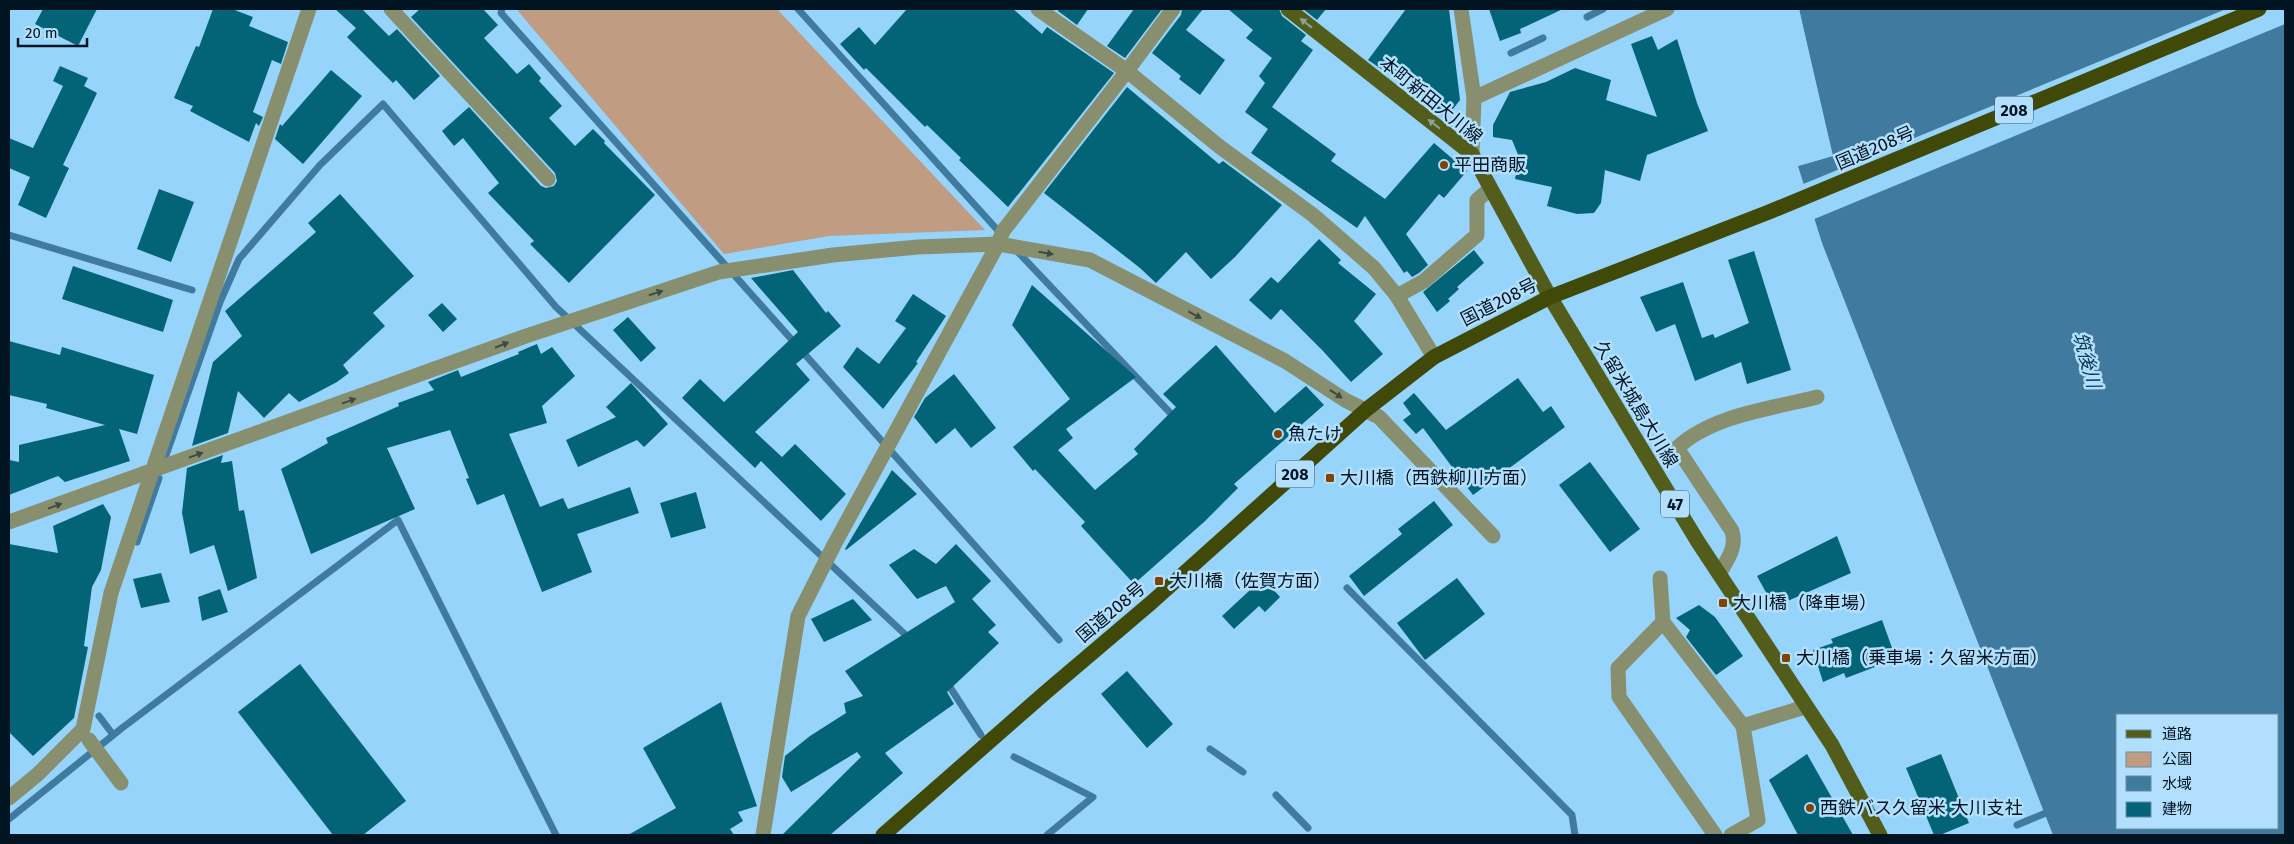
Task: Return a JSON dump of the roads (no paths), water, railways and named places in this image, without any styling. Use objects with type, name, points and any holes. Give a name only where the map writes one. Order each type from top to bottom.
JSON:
[{"type":"highway","name":"国道208号","points":[[883,835],[1152,602],[1365,411],[1434,356],[1550,297],[1769,212],[2259,9]]},
{"type":"main road","name":"本町新田大川線","points":[[1288,9],[1472,154],[1550,297]]},
{"type":"main road","name":"久留米城島大川線","points":[[1550,297],[1719,574],[1832,746],[1880,835]]},
{"type":"street","points":[[9,798],[38,774],[83,729],[111,593],[150,472],[309,9]]},
{"type":"street","points":[[391,9],[548,179]]},
{"type":"street","points":[[1038,9],[1127,72],[1220,147],[1313,215],[1374,268],[1398,296],[1434,356]]},
{"type":"street","points":[[764,835],[798,616],[834,545],[998,244],[1003,231],[1127,72],[1173,9]]},
{"type":"street","points":[[1461,9],[1474,98],[1472,154]]},
{"type":"street","points":[[1474,98],[1667,9]]},
{"type":"street","points":[[1398,296],[1424,280],[1476,235],[1477,200],[1490,189]]},
{"type":"street","points":[[9,522],[526,336],[719,272],[833,255],[918,247],[998,244],[1090,260],[1285,361],[1365,411],[1379,417],[1493,536]]},
{"type":"street","points":[[1719,574],[1734,548],[1735,540],[1732,531],[1676,448],[1690,436],[1732,418],[1817,397]]},
{"type":"street","points":[[1660,578],[1663,622],[1743,726],[1758,820],[1731,835]]},
{"type":"street","points":[[1663,622],[1618,668],[1619,697],[1715,835]]},
{"type":"street","points":[[1743,726],[1805,707]]},
{"type":"street","points":[[89,740],[121,783]]},
{"type":"water","name":"筑後川","points":[[1799,9],[2285,9],[2285,835],[2053,835],[1822,243],[1798,166],[1832,156]]},
{"type":"waterway","points":[[502,9],[501,13],[1059,640]]},
{"type":"waterway","points":[[798,9],[1002,235]]},
{"type":"waterway","points":[[1587,17],[1603,9]]},
{"type":"waterway","points":[[1511,53],[1543,38]]},
{"type":"waterway","points":[[165,458],[220,302],[239,259],[320,165],[383,104],[556,307],[910,639]]},
{"type":"waterway","points":[[9,235],[192,290]]},
{"type":"waterway","points":[[1016,250],[1175,418]]},
{"type":"waterway","points":[[137,542],[159,478]]},
{"type":"waterway","points":[[9,819],[122,728],[398,520],[556,835]]},
{"type":"waterway","points":[[1347,588],[1572,815],[1575,835]]},
{"type":"waterway","points":[[946,681],[981,735]]},
{"type":"waterway","points":[[99,716],[111,732]]},
{"type":"waterway","points":[[1210,749],[1243,772]]},
{"type":"waterway","points":[[1014,757],[1093,797],[1047,835]]},
{"type":"waterway","points":[[1276,795],[1308,828]]},
{"type":"waterway","points":[[2017,825],[2053,810]]},
{"type":"place","name":"平田商販","points":[[1444,165]]},
{"type":"place","name":"魚たけ","points":[[1278,434]]},
{"type":"place","name":"大川橋（西鉄柳川方面）","points":[[1330,478]]},
{"type":"place","name":"大川橋（佐賀方面）","points":[[1159,581]]},
{"type":"place","name":"大川橋（降車場）","points":[[1723,603]]},
{"type":"place","name":"大川橋（乗車場：久留米方面）","points":[[1786,658]]},
{"type":"place","name":"西鉄バス久留米 大川支社","points":[[1810,808]]}]
